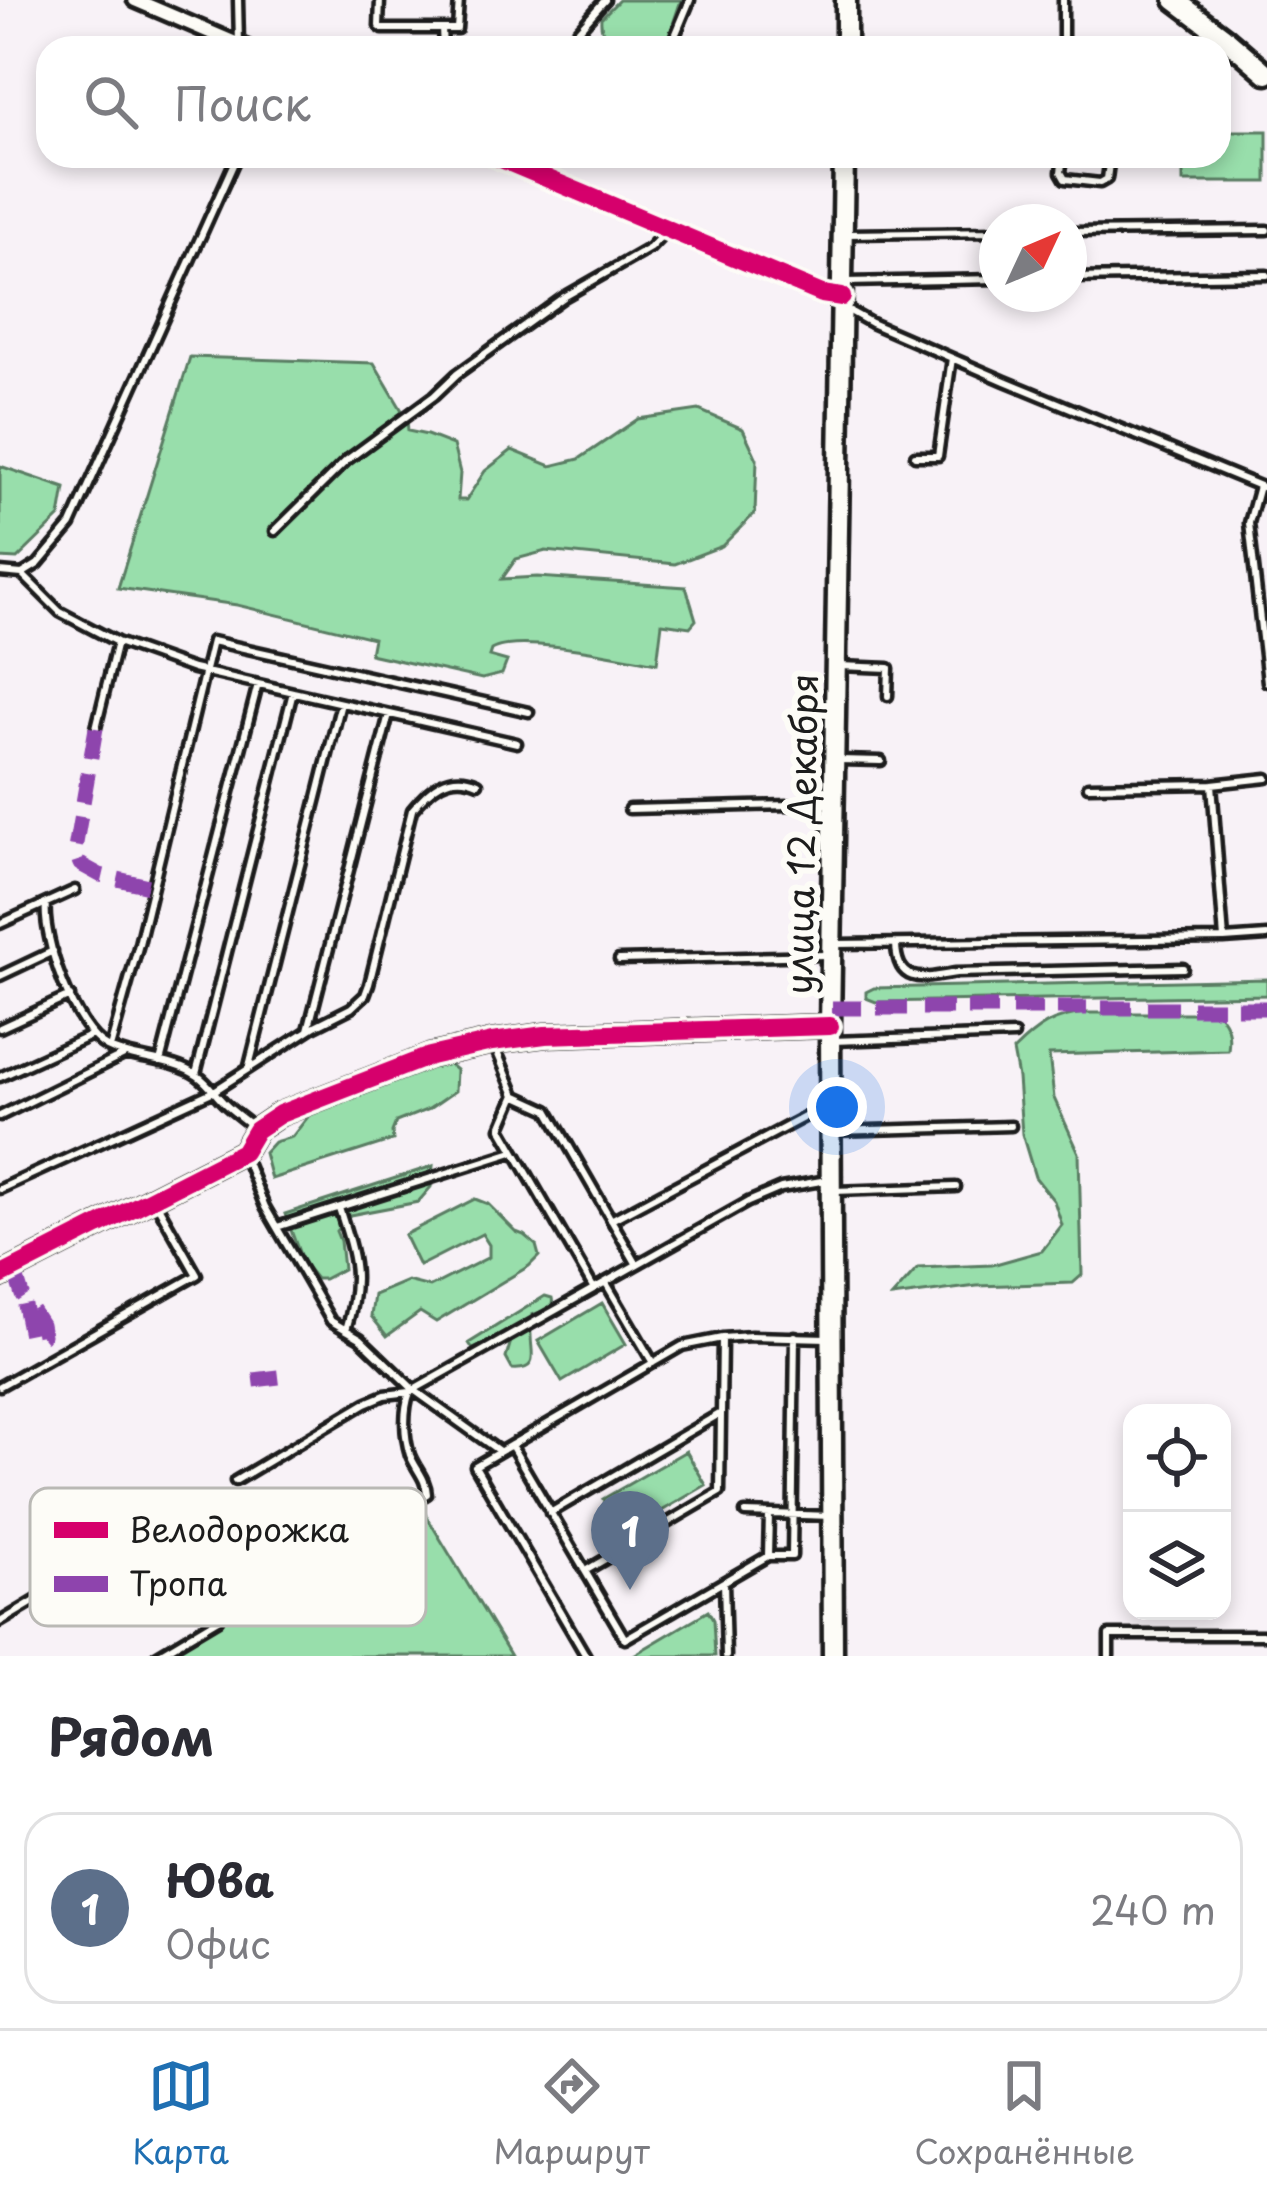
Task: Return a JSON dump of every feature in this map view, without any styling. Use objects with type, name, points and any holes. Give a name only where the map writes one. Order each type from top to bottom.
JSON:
[{"type":"main road","points":[[846,0],[846,36]]},
{"type":"main road","points":[[1175,0],[1220,36]]},
{"type":"main road","points":[[1231,45],[1267,74]]},
{"type":"main road","name":"улица 12 Декабря","points":[[832,1656],[830,1034],[844,168]]},
{"type":"main road","points":[[0,1276],[242,1152],[256,1130],[280,1114],[430,1056],[545,1035],[830,1034]]},
{"type":"street","points":[[135,0],[206,36]]},
{"type":"street","points":[[523,168],[823,294],[842,296]]},
{"type":"lane","points":[[238,0],[242,36]]},
{"type":"lane","points":[[380,0],[379,26],[383,29],[458,28],[459,0]]},
{"type":"lane","points":[[574,36],[605,0]]},
{"type":"lane","points":[[675,36],[690,0]]},
{"type":"lane","points":[[1063,36],[1064,0]]},
{"type":"lane","points":[[442,29],[442,36]]},
{"type":"lane","points":[[22,574],[52,550],[71,525],[232,168]]},
{"type":"lane","points":[[1062,168],[1065,178],[1100,183],[1107,179],[1108,168]]},
{"type":"lane","points":[[275,531],[346,460],[457,374],[564,297],[650,248],[668,228]]},
{"type":"lane","points":[[1087,232],[1267,230]]},
{"type":"lane","points":[[844,234],[979,232]]},
{"type":"lane","points":[[1087,278],[1267,275]]},
{"type":"lane","points":[[842,296],[979,281]]},
{"type":"lane","points":[[842,296],[871,323],[1263,487],[1249,523],[1267,682]]},
{"type":"lane","points":[[916,455],[938,456],[952,358]]},
{"type":"lane","points":[[0,572],[22,574],[60,612],[117,642],[205,672],[517,742]]},
{"type":"lane","points":[[110,1048],[212,641],[529,712]]},
{"type":"lane","points":[[96,728],[117,642]]},
{"type":"lane","points":[[836,666],[889,668],[888,696]]},
{"type":"lane","points":[[160,1062],[258,684]]},
{"type":"lane","points":[[196,1075],[293,692]]},
{"type":"lane","points":[[248,1069],[340,703]]},
{"type":"lane","points":[[308,1030],[389,714]]},
{"type":"lane","points":[[835,760],[881,761]]},
{"type":"lane","points":[[0,1189],[214,1091],[308,1030],[338,1017],[365,995],[412,810],[429,789],[447,779],[469,778],[478,783]]},
{"type":"lane","points":[[1088,787],[1267,778]]},
{"type":"lane","points":[[1212,784],[1224,939]]},
{"type":"lane","points":[[629,809],[834,804]]},
{"type":"lane","points":[[0,924],[76,890]]},
{"type":"lane","points":[[46,903],[53,951],[92,1035],[110,1048],[196,1075],[256,1130]]},
{"type":"lane","points":[[619,960],[896,944],[1267,936]]},
{"type":"lane","points":[[896,944],[901,968],[920,978],[956,973],[1183,968]]},
{"type":"lane","points":[[0,976],[53,951]]},
{"type":"lane","points":[[0,1028],[70,996]]},
{"type":"lane","points":[[830,1034],[1014,1035]]},
{"type":"lane","points":[[0,1077],[92,1035]]},
{"type":"lane","points":[[492,1042],[515,1095],[548,1110],[637,1264]]},
{"type":"lane","points":[[0,1116],[128,1053]]},
{"type":"lane","points":[[515,1095],[501,1128],[594,1289]]},
{"type":"lane","points":[[611,1220],[830,1103]]},
{"type":"lane","points":[[831,1132],[1011,1126]]},
{"type":"lane","points":[[242,1152],[265,1207],[331,1321],[380,1356],[412,1391],[500,1452]]},
{"type":"lane","points":[[277,1228],[514,1152]]},
{"type":"lane","points":[[235,1481],[366,1403],[412,1391],[748,1202],[781,1188],[956,1187]]},
{"type":"lane","points":[[0,1386],[197,1275],[154,1198]]},
{"type":"lane","points":[[339,1208],[357,1280],[346,1330]]},
{"type":"lane","points":[[606,1282],[653,1363]]},
{"type":"lane","points":[[511,1445],[625,1640],[768,1556],[792,1556],[795,1336]]},
{"type":"lane","points":[[586,1656],[475,1466],[682,1346],[722,1338],[831,1338]]},
{"type":"lane","points":[[584,1571],[720,1492],[722,1338]]},
{"type":"lane","points":[[412,1391],[405,1409],[406,1432],[410,1456],[428,1486],[426,1495]]},
{"type":"lane","points":[[550,1513],[722,1413]]},
{"type":"lane","points":[[745,1513],[832,1516]]},
{"type":"lane","points":[[768,1556],[769,1514]]},
{"type":"lane","points":[[724,1582],[725,1656]]},
{"type":"lane","points":[[0,1622],[30,1604]]},
{"type":"lane","points":[[156,1656],[205,1626]]},
{"type":"lane","points":[[1108,1656],[1109,1635],[1267,1635]]},
{"type":"green space","points":[[619,0],[681,0],[669,36],[605,36],[601,18]]},
{"type":"green space","points":[[1231,131],[1267,131],[1267,182],[1183,182],[1183,168],[1231,168]]},
{"type":"green space","points":[[190,357],[374,363],[407,419],[408,431],[453,445],[460,473],[458,500],[466,500],[485,471],[512,450],[551,466],[579,459],[638,419],[699,410],[743,429],[757,459],[755,513],[722,546],[675,564],[546,551],[516,559],[502,579],[686,587],[696,620],[690,627],[662,623],[657,663],[523,644],[491,650],[489,656],[507,661],[502,674],[482,679],[370,654],[373,638],[237,605],[118,588]]},
{"type":"green space","points":[[0,466],[65,488],[60,517],[17,559],[0,558]]},
{"type":"green space","points":[[1267,979],[1267,995],[876,1002],[866,998],[866,992],[874,988]]},
{"type":"green space","points":[[1086,1013],[1218,1013],[1228,1030],[1228,1050],[1049,1055],[1054,1098],[1079,1153],[1082,1275],[1073,1283],[977,1286],[892,1297],[918,1268],[992,1265],[1042,1251],[1062,1225],[1054,1201],[1035,1177],[1022,1134],[1013,1051],[1046,1024]]},
{"type":"green space","points":[[443,1059],[456,1070],[455,1091],[429,1109],[396,1122],[393,1140],[271,1179],[264,1153],[274,1142],[292,1137],[318,1104]]},
{"type":"green space","points":[[433,1166],[431,1187],[418,1202],[350,1215],[336,1231],[343,1269],[316,1279],[303,1263],[285,1214]]},
{"type":"green space","points":[[475,1199],[488,1204],[536,1245],[539,1256],[436,1322],[420,1312],[387,1336],[371,1316],[374,1295],[407,1281],[430,1287],[489,1257],[482,1234],[419,1266],[404,1235]]},
{"type":"green space","points":[[545,1296],[552,1303],[532,1315],[532,1360],[527,1367],[512,1369],[506,1358],[511,1341],[506,1334],[473,1349],[469,1343]]},
{"type":"green space","points":[[602,1303],[626,1344],[562,1382],[538,1341]]},
{"type":"green space","points":[[686,1451],[706,1485],[624,1533],[603,1499]]},
{"type":"green space","points":[[426,1515],[511,1656],[149,1656],[199,1626],[426,1626]]},
{"type":"green space","points":[[708,1611],[715,1656],[632,1656]]},
{"type":"marked path","points":[[96,728],[75,849],[80,864],[100,875],[153,887]]},
{"type":"marked path","points":[[832,1008],[1267,1008]]},
{"type":"marked path","points":[[14,1269],[22,1295],[41,1324],[43,1335],[38,1339],[30,1335],[22,1295]]},
{"type":"marked path","points":[[254,1380],[279,1377]]},
{"type":"cycle path","points":[[523,168],[822,294],[842,297]]},
{"type":"cycle path","points":[[0,1276],[243,1152],[256,1130],[280,1114],[430,1056],[545,1035],[830,1026]]},
{"type":"place","name":"Юва","points":[[630,1590]]}]
